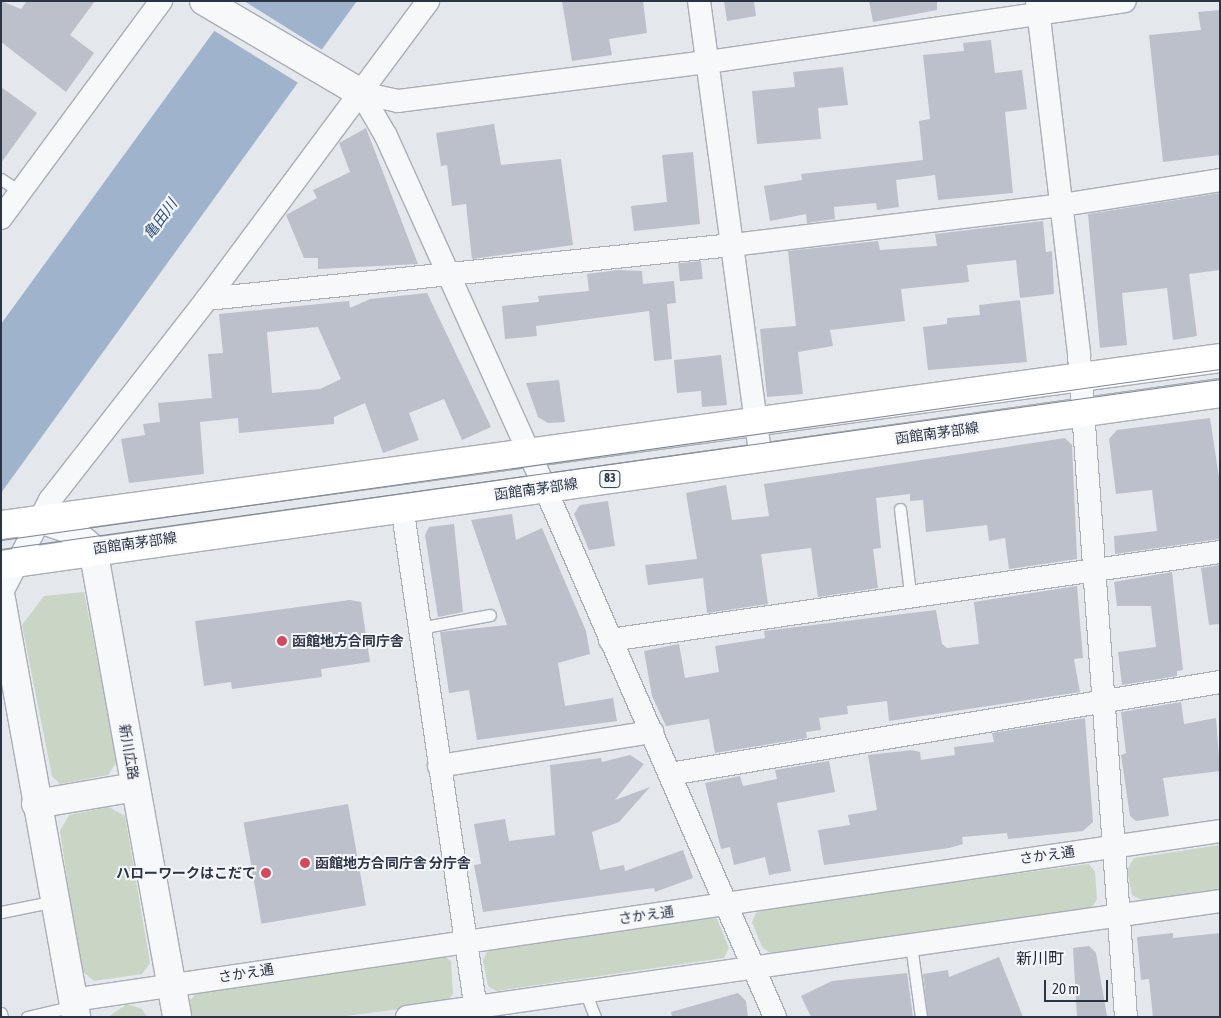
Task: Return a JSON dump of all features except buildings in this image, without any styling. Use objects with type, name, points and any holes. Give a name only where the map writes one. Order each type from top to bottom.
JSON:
[{"type":"main road","points":[[1,525],[1220,358]]},
{"type":"main road","name":"函館南茅部線","points":[[10,563],[93,549],[545,488],[1220,393]]},
{"type":"street","points":[[1,218],[161,1]]},
{"type":"street","points":[[1,594],[10,563],[40,519],[361,94],[428,1]]},
{"type":"street","points":[[699,1],[758,422],[761,457]]},
{"type":"street","points":[[211,5],[361,94],[398,101],[708,62],[1037,8],[1125,1]]},
{"type":"street","points":[[1037,8],[1063,205],[1084,412],[1102,701],[1114,845],[1116,916],[1126,1017]]},
{"type":"street","points":[[361,94],[386,136],[446,274],[545,488],[776,1017]]},
{"type":"street","points":[[207,299],[732,245],[1063,205],[1220,180]]},
{"type":"street","points":[[402,506],[476,1012]]},
{"type":"street","points":[[40,519],[69,530],[93,549]]},
{"type":"street","name":"新川広路","points":[[93,549],[177,1017]]},
{"type":"street","points":[[610,640],[910,594],[1220,552]]},
{"type":"street","points":[[1,599],[36,804],[74,1008]]},
{"type":"street","points":[[670,774],[1220,682]]},
{"type":"street","points":[[440,766],[652,732]]},
{"type":"street","points":[[36,804],[135,787]]},
{"type":"street","name":"さかえ通","points":[[74,1008],[171,983],[727,904],[1114,845],[1220,831]]},
{"type":"street","points":[[407,1017],[476,1012],[585,991],[1220,901]]},
{"type":"lane","points":[[1,179],[20,192]]},
{"type":"lane","points":[[900,509],[910,594]]},
{"type":"lane","points":[[420,628],[490,615]]},
{"type":"lane","points":[[1,912],[55,900]]},
{"type":"lane","points":[[910,945],[921,1017]]},
{"type":"lane","points":[[585,991],[594,1017]]},
{"type":"lane","points":[[27,1017],[74,1008]]},
{"type":"green space","points":[[84,592],[117,761],[108,775],[60,784],[52,776],[22,625],[44,596]]},
{"type":"green space","points":[[109,807],[125,816],[150,963],[142,974],[94,981],[81,970],[60,831],[69,815]]},
{"type":"green space","points":[[1220,845],[1220,891],[1143,901],[1132,895],[1127,870],[1134,858]]},
{"type":"green space","points":[[1089,864],[1095,872],[1097,899],[1091,909],[770,953],[762,947],[752,922],[756,913],[769,907]]},
{"type":"green space","points":[[711,916],[717,919],[729,948],[724,958],[496,991],[488,986],[483,960],[488,950]]},
{"type":"green space","points":[[443,955],[451,961],[453,994],[445,1003],[339,1017],[192,1017],[190,1001],[197,992]]},
{"type":"green space","points":[[127,1004],[142,1009],[147,1017],[108,1017]]},
{"type":"water","name":"亀田川","points":[[236,1],[357,1],[1,493],[1,324]]},
{"type":"pier","points":[[233,1],[244,1],[324,51],[300,84],[213,30]]},
{"type":"tram line","points":[[1,540],[1220,369]]},
{"type":"tram line","points":[[1,549],[1220,379]]},
{"type":"place","name":"函館地方合同庁舎","points":[[282,641]]},
{"type":"place","name":"函館地方合同庁舎 分庁舎","points":[[305,863]]},
{"type":"place","name":"ハローワークはこだて","points":[[266,873]]},
{"type":"district","name":"新川町","points":[[1040,958]]}]
